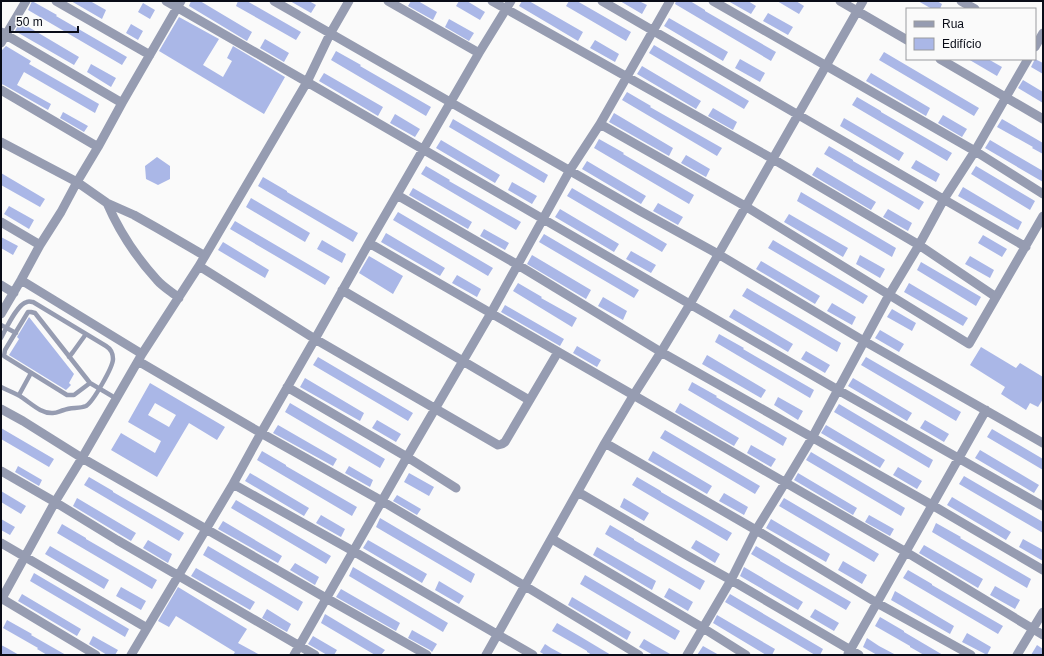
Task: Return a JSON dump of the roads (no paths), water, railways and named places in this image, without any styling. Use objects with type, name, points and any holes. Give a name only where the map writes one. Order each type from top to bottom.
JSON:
[{"type":"street","points":[[26,1],[3,37],[122,103]]},
{"type":"street","points":[[56,1],[150,55]]},
{"type":"street","points":[[166,1],[179,4],[307,82],[423,150],[838,390],[1043,506]]},
{"type":"street","points":[[274,1],[450,103],[718,254],[864,341],[1043,443]]},
{"type":"street","points":[[96,655],[1,599],[55,502],[117,399],[140,357],[199,266],[307,82],[330,34],[349,1]]},
{"type":"street","points":[[388,1],[479,53]]},
{"type":"street","points":[[492,1],[773,159],[920,245],[996,297]]},
{"type":"street","points":[[132,655],[233,484],[260,432],[479,53],[511,1]]},
{"type":"street","points":[[602,1],[1026,247]]},
{"type":"street","points":[[294,655],[491,313],[570,170],[600,124],[670,1]]},
{"type":"street","points":[[713,1],[975,151],[1043,194]]},
{"type":"street","points":[[840,1],[906,39]]},
{"type":"street","points":[[486,655],[605,444],[690,304],[797,114],[863,1]]},
{"type":"street","points":[[961,1],[973,8]]},
{"type":"street","points":[[1,314],[40,245],[61,212],[179,4]]},
{"type":"street","points":[[1037,46],[1043,33]]},
{"type":"street","points":[[942,60],[1043,118]]},
{"type":"street","points":[[687,655],[731,580],[756,530],[812,438],[889,295],[920,245],[944,199],[975,151],[1027,60]]},
{"type":"street","points":[[1,90],[98,147]]},
{"type":"street","points":[[600,124],[745,206],[970,344],[1043,216]]},
{"type":"street","points":[[1,142],[77,182],[107,203],[157,228],[205,256]]},
{"type":"street","points":[[397,195],[518,265],[661,352],[1043,570]]},
{"type":"street","points":[[107,203],[115,221],[140,258],[158,281],[179,298]]},
{"type":"street","points":[[1,222],[40,245]]},
{"type":"street","points":[[369,243],[906,552],[1043,635]]},
{"type":"street","points":[[199,266],[315,339],[498,445],[505,442],[558,352]]},
{"type":"street","points":[[21,280],[260,432],[525,586],[639,655]]},
{"type":"street","points":[[1,285],[14,292]]},
{"type":"street","points":[[342,290],[529,400]]},
{"type":"street","points":[[287,386],[407,457],[456,488]]},
{"type":"street","points":[[1,409],[82,458],[427,655]]},
{"type":"street","points":[[849,653],[986,410]]},
{"type":"street","points":[[605,444],[756,530],[877,603],[971,655]]},
{"type":"street","points":[[1,471],[315,655]]},
{"type":"street","points":[[233,484],[353,551],[533,655]]},
{"type":"street","points":[[578,492],[731,580],[849,653],[859,655]]},
{"type":"street","points":[[552,539],[746,655]]},
{"type":"street","points":[[1,543],[147,628]]},
{"type":"street","points":[[1017,655],[1043,612]]},
{"type":"lane","points":[[1,338],[21,305],[27,302],[33,302],[111,349],[114,361],[100,389],[86,406],[65,409],[58,413],[51,414],[45,412],[19,395],[1,387]]},
{"type":"lane","points":[[90,383],[74,395],[67,395],[4,356],[5,350],[28,312],[35,314],[90,383],[117,399]]},
{"type":"lane","points":[[1,325],[16,333]]},
{"type":"lane","points":[[69,357],[86,334]]},
{"type":"lane","points":[[19,395],[31,373]]}]
